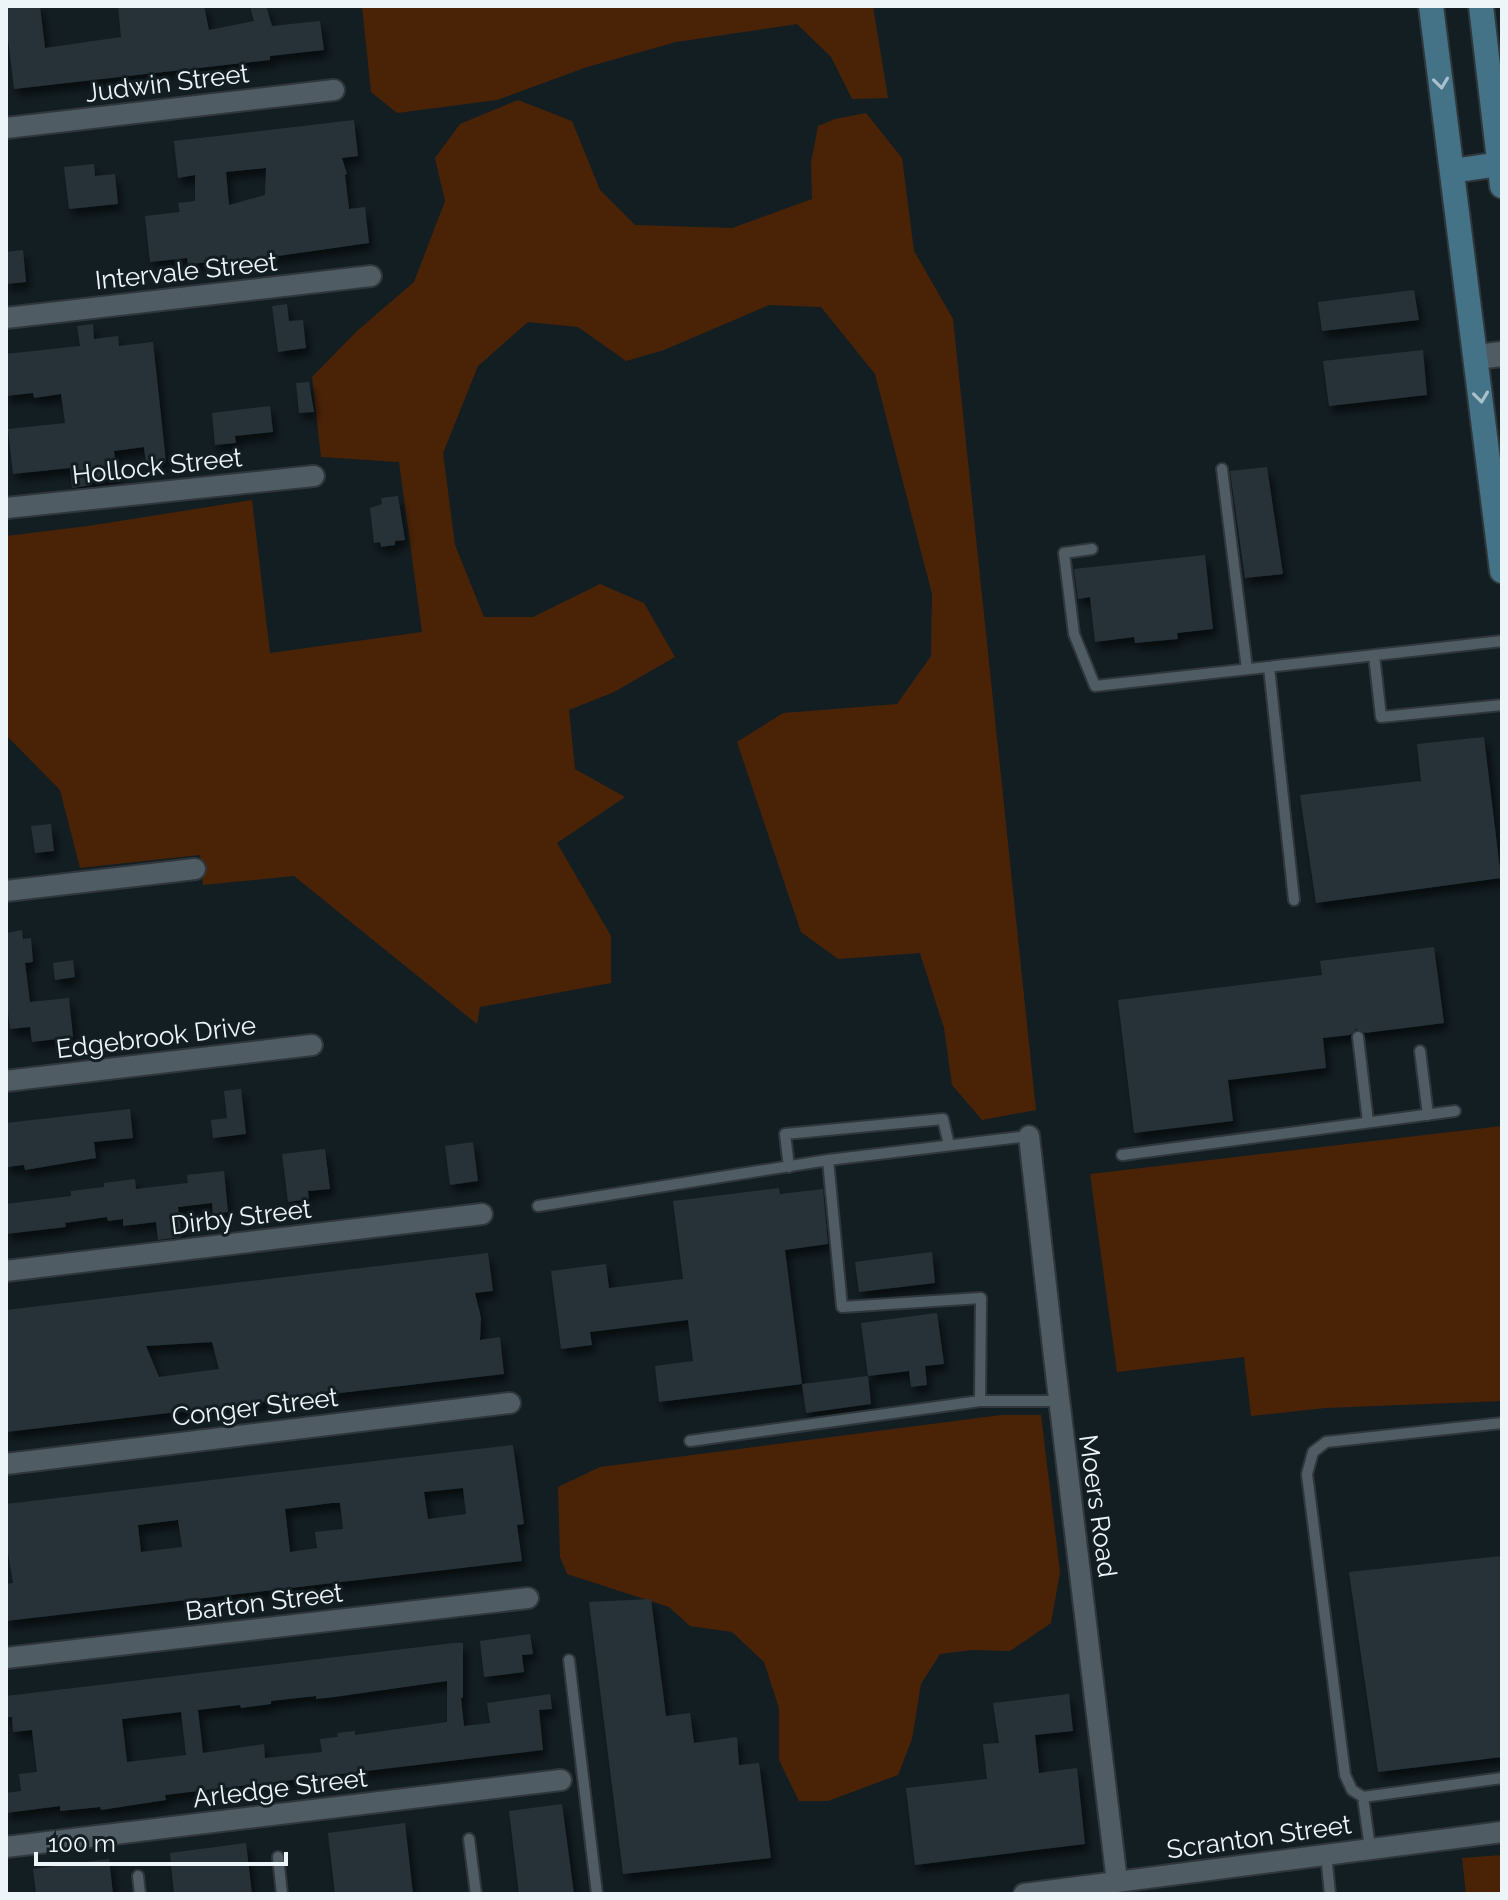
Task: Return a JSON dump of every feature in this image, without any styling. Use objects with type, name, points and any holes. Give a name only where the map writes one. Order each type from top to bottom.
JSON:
[{"type":"main road","points":[[1431,6],[1502,571]]},
{"type":"main road","points":[[1452,171],[1501,175],[1481,6]]},
{"type":"street","name":"Judwin Street","points":[[6,128],[334,90]]},
{"type":"street","name":"Intervale Street","points":[[6,318],[371,276]]},
{"type":"street","points":[[1476,357],[1502,354]]},
{"type":"street","name":"Hollock Street","points":[[6,508],[314,476]]},
{"type":"street","points":[[6,891],[195,869]]},
{"type":"street","name":"Edgebrook Drive","points":[[6,1081],[312,1045]]},
{"type":"street","name":"Moers Road","points":[[1029,1136],[1117,1882]]},
{"type":"street","name":"Dirby Street","points":[[6,1271],[482,1214]]},
{"type":"street","name":"Conger Street","points":[[6,1464],[510,1403]]},
{"type":"street","name":"Barton Street","points":[[6,1658],[528,1598]]},
{"type":"street","name":"Arledge Street","points":[[6,1847],[561,1780]]},
{"type":"street","name":"Scranton Street","points":[[1024,1894],[1502,1832]]},
{"type":"lane","points":[[1222,469],[1247,669]]},
{"type":"lane","points":[[1092,549],[1064,553],[1074,634],[1095,686],[1502,641]]},
{"type":"lane","points":[[1374,655],[1381,717],[1502,705]]},
{"type":"lane","points":[[1269,667],[1294,900]]},
{"type":"lane","points":[[1358,1037],[1368,1122]]},
{"type":"lane","points":[[1420,1051],[1428,1115]]},
{"type":"lane","points":[[1122,1155],[1455,1111]]},
{"type":"lane","points":[[789,1167],[785,1134],[943,1119],[949,1145]]},
{"type":"lane","points":[[538,1206],[828,1160],[1029,1136]]},
{"type":"lane","points":[[828,1160],[842,1307],[981,1298],[980,1401]]},
{"type":"lane","points":[[690,1441],[980,1401],[1058,1401]]},
{"type":"lane","points":[[1502,1423],[1326,1442],[1313,1452],[1307,1474],[1345,1775],[1352,1790],[1363,1797],[1502,1778]]},
{"type":"lane","points":[[569,1660],[597,1894]]},
{"type":"lane","points":[[1363,1797],[1370,1848]]},
{"type":"lane","points":[[469,1839],[476,1894]]},
{"type":"lane","points":[[1326,1854],[1330,1894]]},
{"type":"lane","points":[[278,1857],[282,1894]]},
{"type":"lane","points":[[138,1876],[140,1894]]},
{"type":"shaded area","points":[[362,6],[873,6],[888,98],[852,99],[831,57],[797,24],[676,42],[587,67],[497,100],[397,113],[371,92]]},
{"type":"shaded area","points":[[518,100],[572,121],[600,190],[635,225],[732,228],[812,199],[811,163],[818,126],[835,119],[866,113],[902,158],[914,251],[953,319],[1036,1110],[982,1120],[952,1085],[944,1028],[920,953],[838,959],[801,932],[737,742],[783,713],[897,704],[931,656],[932,594],[875,374],[821,307],[769,305],[664,350],[626,361],[578,327],[528,322],[478,366],[443,453],[455,545],[484,617],[533,617],[600,584],[644,603],[675,657],[614,692],[569,710],[575,769],[625,797],[557,843],[611,936],[611,983],[480,1007],[477,1024],[294,876],[203,885],[200,855],[80,868],[60,790],[6,735],[6,536],[252,500],[270,653],[422,632],[399,462],[321,457],[312,377],[357,331],[414,282],[445,201],[435,158],[460,124]]},
{"type":"shaded area","points":[[1502,1126],[1502,1401],[1325,1408],[1251,1416],[1244,1357],[1117,1372],[1090,1174]]},
{"type":"shaded area","points":[[1001,1415],[1041,1415],[1060,1572],[1051,1623],[1010,1651],[972,1650],[940,1654],[921,1684],[912,1739],[898,1775],[828,1801],[799,1801],[779,1760],[779,1708],[764,1662],[732,1632],[690,1626],[669,1607],[567,1574],[560,1557],[558,1487],[600,1467]]},
{"type":"shaded area","points":[[1502,1855],[1502,1894],[1466,1894],[1462,1858]]},
{"type":"building","points":[[6,6],[40,6],[45,48],[121,37],[118,6],[204,6],[209,30],[254,21],[250,6],[266,6],[272,26],[320,21],[324,50],[270,56],[270,60],[14,89],[6,38]]},
{"type":"building","points":[[354,120],[358,156],[342,158],[347,174],[349,209],[365,207],[369,243],[264,258],[188,264],[187,258],[150,262],[145,216],[180,212],[178,203],[195,201],[195,175],[178,178],[174,141]],"holes":[[[266,168],[265,195],[229,205],[226,172]]]},
{"type":"building","points":[[94,164],[95,176],[115,174],[118,204],[69,209],[64,167]]},
{"type":"building","points":[[23,250],[26,282],[6,284],[6,252]]},
{"type":"building","points":[[1414,290],[1419,320],[1322,331],[1318,302]]},
{"type":"building","points":[[287,304],[289,321],[303,320],[306,348],[278,352],[272,306]]},
{"type":"building","points":[[93,324],[94,339],[118,336],[119,346],[153,342],[166,462],[146,464],[144,447],[114,451],[117,478],[92,481],[92,485],[72,488],[70,468],[13,474],[8,429],[65,423],[61,394],[34,398],[33,393],[6,396],[6,354],[80,346],[77,326]]},
{"type":"building","points":[[1423,350],[1427,395],[1329,406],[1323,361]]},
{"type":"building","points":[[309,382],[314,412],[299,413],[296,383]]},
{"type":"building","points":[[270,406],[273,432],[235,436],[236,443],[215,445],[212,413]]},
{"type":"building","points":[[1267,467],[1283,574],[1245,578],[1230,471]]},
{"type":"building","points":[[398,496],[405,540],[381,547],[380,542],[374,543],[370,508],[382,504],[381,498]]},
{"type":"building","points":[[1205,555],[1213,629],[1177,633],[1178,639],[1135,643],[1134,637],[1095,642],[1090,597],[1078,599],[1074,569]]},
{"type":"building","points":[[1484,737],[1501,878],[1316,903],[1300,795],[1421,781],[1417,744]]},
{"type":"building","points":[[51,824],[54,851],[35,853],[31,826]]},
{"type":"building","points":[[22,930],[23,939],[31,938],[33,962],[25,963],[30,1002],[69,998],[73,1037],[32,1042],[30,1027],[10,1029],[6,996],[6,933]]},
{"type":"building","points":[[1434,947],[1444,1023],[1365,1033],[1356,1029],[1350,1035],[1323,1038],[1326,1068],[1228,1080],[1233,1121],[1134,1133],[1118,1000],[1322,975],[1320,961]]},
{"type":"building","points":[[73,960],[75,977],[55,980],[53,963]]},
{"type":"building","points":[[241,1089],[246,1134],[213,1138],[211,1120],[227,1118],[224,1091]]},
{"type":"building","points":[[130,1109],[133,1138],[94,1142],[96,1158],[25,1170],[24,1165],[6,1167],[6,1123]]},
{"type":"building","points":[[473,1142],[478,1181],[450,1185],[445,1146]]},
{"type":"building","points":[[325,1149],[330,1189],[308,1191],[309,1199],[288,1202],[282,1154]]},
{"type":"building","points":[[224,1171],[228,1212],[213,1214],[212,1203],[178,1207],[182,1237],[158,1240],[156,1222],[123,1226],[123,1219],[108,1221],[107,1217],[65,1223],[66,1227],[6,1234],[6,1204],[71,1196],[71,1191],[135,1179],[136,1189],[188,1183],[187,1175]]},
{"type":"building","points":[[779,1188],[780,1194],[823,1189],[828,1244],[785,1250],[802,1384],[659,1402],[655,1366],[693,1361],[688,1320],[590,1332],[592,1345],[561,1349],[551,1271],[606,1264],[609,1288],[683,1279],[673,1201]]},
{"type":"building","points":[[932,1252],[935,1283],[859,1292],[855,1262]]},
{"type":"building","points":[[488,1253],[493,1291],[475,1293],[481,1318],[480,1340],[500,1337],[504,1374],[6,1432],[6,1310]],"holes":[[[212,1342],[219,1369],[159,1377],[146,1346]]]},
{"type":"building","points":[[937,1313],[944,1364],[925,1366],[927,1385],[911,1387],[909,1371],[868,1376],[861,1323]]},
{"type":"building","points":[[868,1376],[871,1404],[806,1413],[802,1384]]},
{"type":"building","points":[[513,1445],[524,1524],[517,1525],[522,1561],[6,1621],[6,1584],[13,1583],[6,1541],[6,1504]],"holes":[[[463,1488],[466,1514],[428,1519],[424,1492]],[[340,1503],[343,1529],[315,1532],[317,1548],[290,1552],[285,1509]],[[178,1520],[182,1547],[141,1552],[138,1525]]]},
{"type":"building","points":[[1502,1556],[1502,1757],[1378,1772],[1349,1572]]},
{"type":"building","points":[[651,1599],[666,1716],[690,1713],[694,1743],[737,1737],[739,1765],[759,1763],[771,1858],[623,1874],[589,1602]]},
{"type":"building","points":[[530,1634],[533,1654],[522,1655],[524,1672],[484,1677],[480,1641]]},
{"type":"building","points":[[463,1643],[461,1698],[464,1726],[490,1723],[487,1703],[550,1694],[552,1709],[539,1710],[543,1750],[165,1795],[166,1800],[101,1810],[100,1807],[60,1811],[60,1806],[6,1813],[6,1793],[21,1791],[19,1774],[37,1772],[32,1730],[13,1732],[12,1717],[6,1717],[6,1696]],"holes":[[[447,1681],[447,1722],[355,1735],[355,1731],[337,1733],[338,1737],[320,1739],[322,1752],[265,1758],[264,1744],[203,1753],[198,1710],[240,1705],[241,1708],[271,1704],[271,1701],[334,1697]],[[181,1712],[186,1755],[127,1762],[122,1719]]]},
{"type":"building","points":[[1069,1694],[1073,1731],[1035,1735],[1039,1773],[1077,1768],[1085,1844],[915,1865],[906,1788],[987,1779],[983,1744],[999,1743],[993,1703]]},
{"type":"building","points":[[562,1804],[574,1894],[519,1894],[509,1811]]},
{"type":"building","points":[[405,1823],[413,1894],[335,1894],[328,1833]]},
{"type":"building","points":[[246,1843],[252,1894],[174,1894],[170,1853]]},
{"type":"building","points":[[109,1859],[113,1894],[36,1894],[33,1869]]}]
